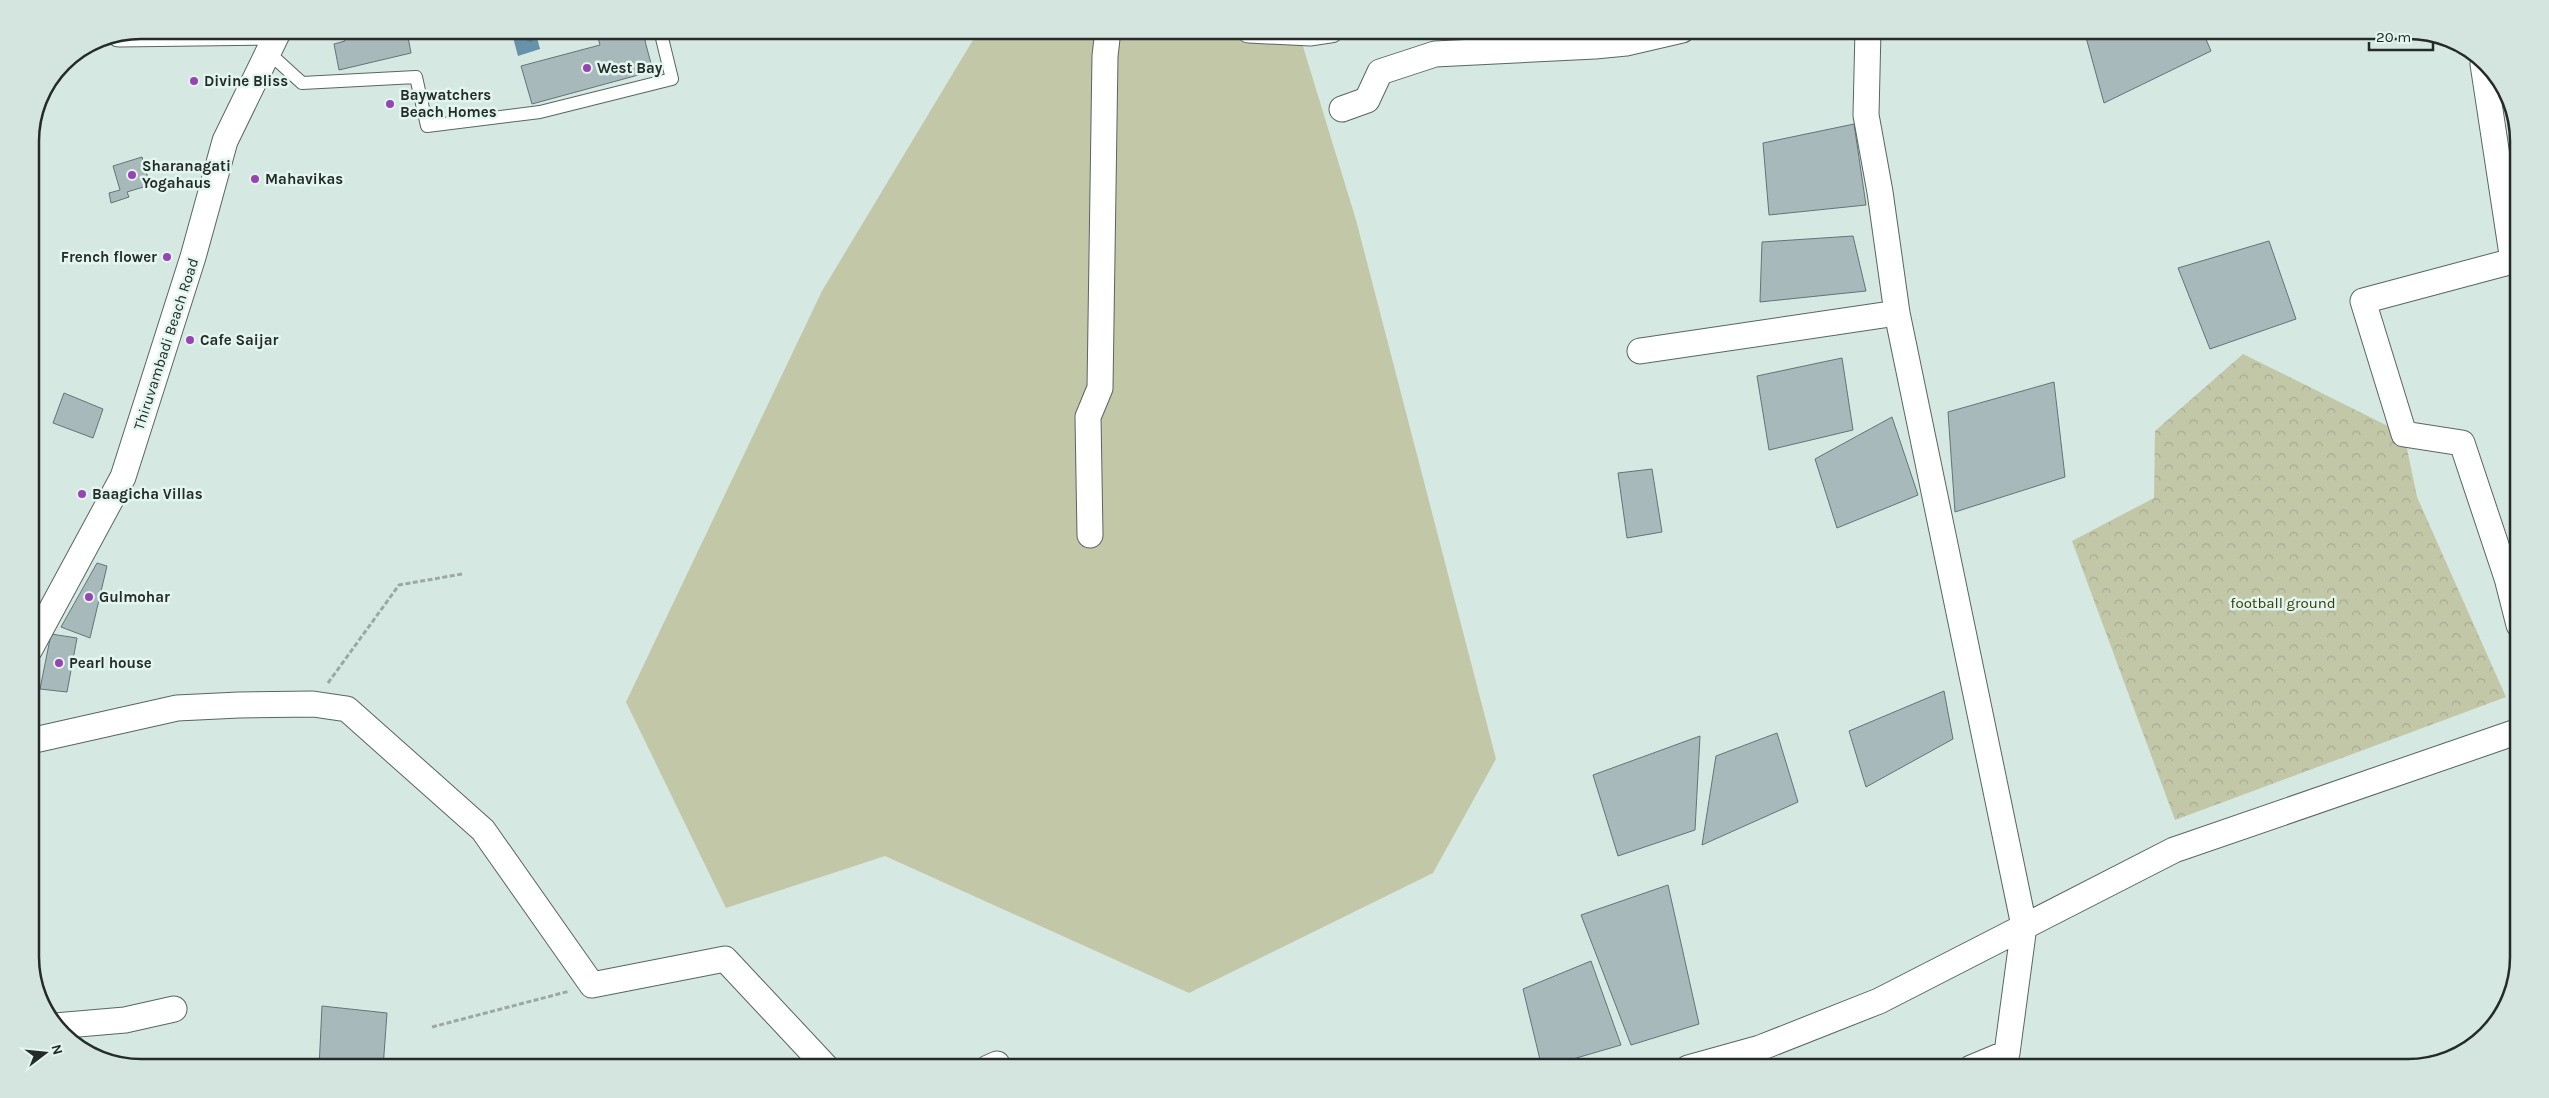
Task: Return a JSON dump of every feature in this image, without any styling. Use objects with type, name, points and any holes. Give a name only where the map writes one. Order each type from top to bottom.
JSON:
[{"type":"street","name":"Thiruvambadi Beach Road","points":[[39,633],[124,477],[193,257],[225,141],[275,39]]},
{"type":"street","points":[[1090,535],[1088,417],[1100,388],[1105,66],[1107,39]]},
{"type":"street","points":[[1342,109],[1367,100],[1380,72],[1435,54],[1626,44],[1646,39]]},
{"type":"street","points":[[1869,39],[1866,115],[1880,192],[1897,313],[2024,926],[2007,1053],[1993,1059]]},
{"type":"street","points":[[2486,75],[2510,241]]},
{"type":"street","points":[[2510,262],[2363,301],[2404,434],[2462,443],[2510,590]]},
{"type":"street","points":[[1640,351],[1897,313]]},
{"type":"street","points":[[39,739],[177,708],[313,704],[347,709],[483,830],[592,985],[725,960],[819,1059]]},
{"type":"street","points":[[1720,1059],[1760,1048],[1879,1001],[2174,850],[2510,734]]},
{"type":"street","points":[[65,1025],[125,1020],[174,1009]]},
{"type":"lane","points":[[276,39],[302,83],[416,77],[427,126],[540,112],[672,79],[662,39]]},
{"type":"path","points":[[313,704],[399,585],[462,574]]},
{"type":"path","points":[[432,1027],[592,985]]},
{"type":"green space","points":[[974,39],[1301,39],[1356,220],[1496,759],[1433,873],[1189,993],[885,856],[726,908],[626,702],[822,291]]},
{"type":"green space","name":"football ground","points":[[2243,354],[2404,434],[2417,497],[2506,697],[2175,820],[2072,541],[2154,498],[2155,431]]},
{"type":"water","points":[[513,39],[537,39],[540,49],[518,56]]},
{"type":"building","points":[[345,39],[408,39],[411,53],[339,70],[334,44],[345,41]]},
{"type":"building","name":"West Bay","points":[[598,39],[646,39],[653,71],[532,104],[521,66],[600,45]]},
{"type":"building","points":[[2086,39],[2206,39],[2211,51],[2104,103]]},
{"type":"building","points":[[1854,124],[1866,205],[1769,215],[1763,143]]},
{"type":"building","name":"Sharanagati Yogahaus","points":[[142,157],[150,185],[127,192],[129,197],[111,203],[109,193],[120,190],[113,166]]},
{"type":"building","points":[[1853,236],[1866,291],[1760,302],[1762,242]]},
{"type":"building","points":[[2269,241],[2296,319],[2210,349],[2178,268]]},
{"type":"building","points":[[1842,358],[1853,430],[1769,450],[1757,376]]},
{"type":"building","points":[[2054,382],[2065,477],[1955,512],[1948,412]]},
{"type":"building","points":[[64,393],[103,409],[93,438],[53,423]]},
{"type":"building","points":[[1892,417],[1918,495],[1837,528],[1815,459]]},
{"type":"building","points":[[1652,469],[1662,532],[1627,538],[1618,473]]},
{"type":"building","name":"Gulmohar","points":[[97,563],[107,566],[90,638],[61,627]]},
{"type":"building","name":"Pearl house","points":[[51,634],[77,638],[67,692],[40,689]]},
{"type":"building","points":[[1944,691],[1953,739],[1866,787],[1849,731]]},
{"type":"building","points":[[1777,733],[1798,802],[1702,845],[1716,756]]},
{"type":"building","points":[[1700,736],[1695,830],[1618,856],[1593,775]]},
{"type":"building","points":[[1668,885],[1699,1024],[1631,1045],[1581,915]]},
{"type":"building","points":[[1591,961],[1621,1045],[1573,1059],[1540,1059],[1523,989]]},
{"type":"building","points":[[322,1006],[387,1013],[384,1059],[319,1059]]},
{"type":"place","name":"West Bay","points":[[587,68]]},
{"type":"place","name":"Divine Bliss","points":[[194,81]]},
{"type":"place","name":"Baywatchers Beach Homes","points":[[390,104]]},
{"type":"place","name":"Sharanagati Yogahaus","points":[[132,175]]},
{"type":"place","name":"Mahavikas","points":[[255,179]]},
{"type":"place","name":"French flower","points":[[167,257]]},
{"type":"place","name":"Cafe Saijar","points":[[190,340]]},
{"type":"place","name":"Baagicha Villas","points":[[82,494]]},
{"type":"place","name":"Gulmohar","points":[[89,597]]},
{"type":"place","name":"Pearl house","points":[[59,663]]}]
